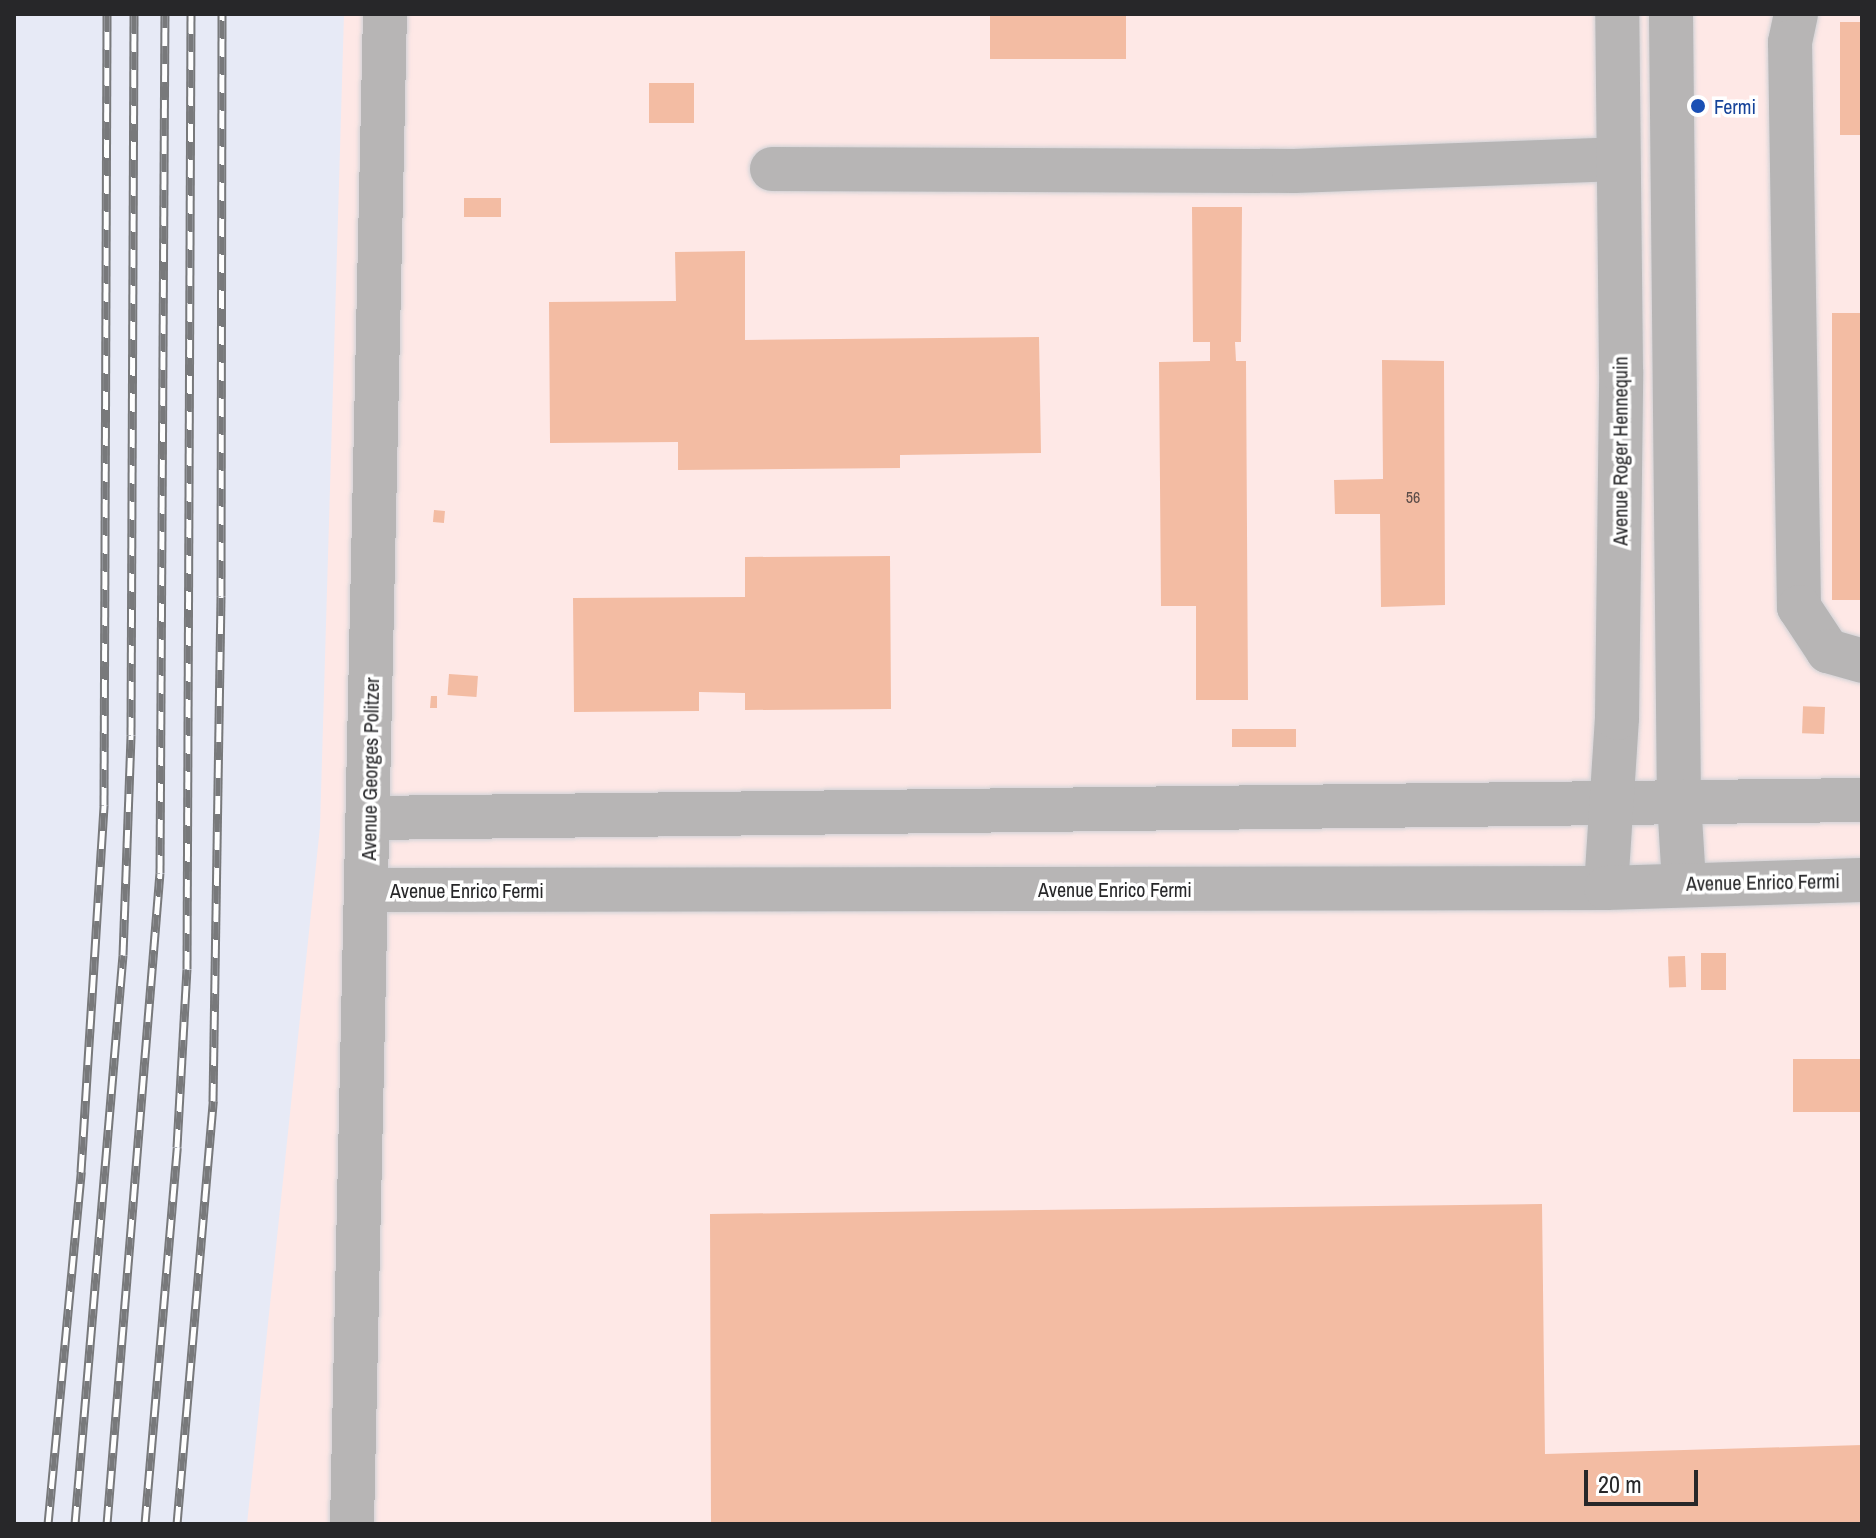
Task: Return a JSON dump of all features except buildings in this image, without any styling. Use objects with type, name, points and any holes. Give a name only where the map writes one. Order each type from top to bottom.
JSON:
[{"type":"street","name":"Avenue Georges Politzer","points":[[352,1524],[385,14]]},
{"type":"street","name":"Avenue Roger Hennequin","points":[[1606,888],[1615,802],[1617,14]]},
{"type":"street","points":[[1671,14],[1679,801],[1684,883]]},
{"type":"street","points":[[1796,14],[1790,42],[1799,607],[1828,651],[1862,661]]},
{"type":"street","points":[[772,169],[1294,171],[1618,159]]},
{"type":"street","points":[[368,818],[1862,800]]},
{"type":"street","name":"Avenue Enrico Fermi","points":[[368,890],[1606,888],[1684,883],[1862,880]]},
{"type":"shaded area","points":[[14,14],[1862,14],[1862,1524],[14,1524]]},
{"type":"shaded area","points":[[14,14],[344,14],[320,827],[247,1524],[14,1524]]},
{"type":"railway","points":[[48,1524],[81,1172],[104,805],[107,14]]},
{"type":"railway","points":[[75,1524],[123,955],[131,735],[134,14]]},
{"type":"railway","points":[[107,1524],[160,873],[165,14]]},
{"type":"railway","points":[[145,1524],[177,1147],[187,969],[191,14]]},
{"type":"railway","points":[[177,1524],[213,1101],[221,596],[222,14]]},
{"type":"place","name":"Fermi","points":[[1698,106]]}]
